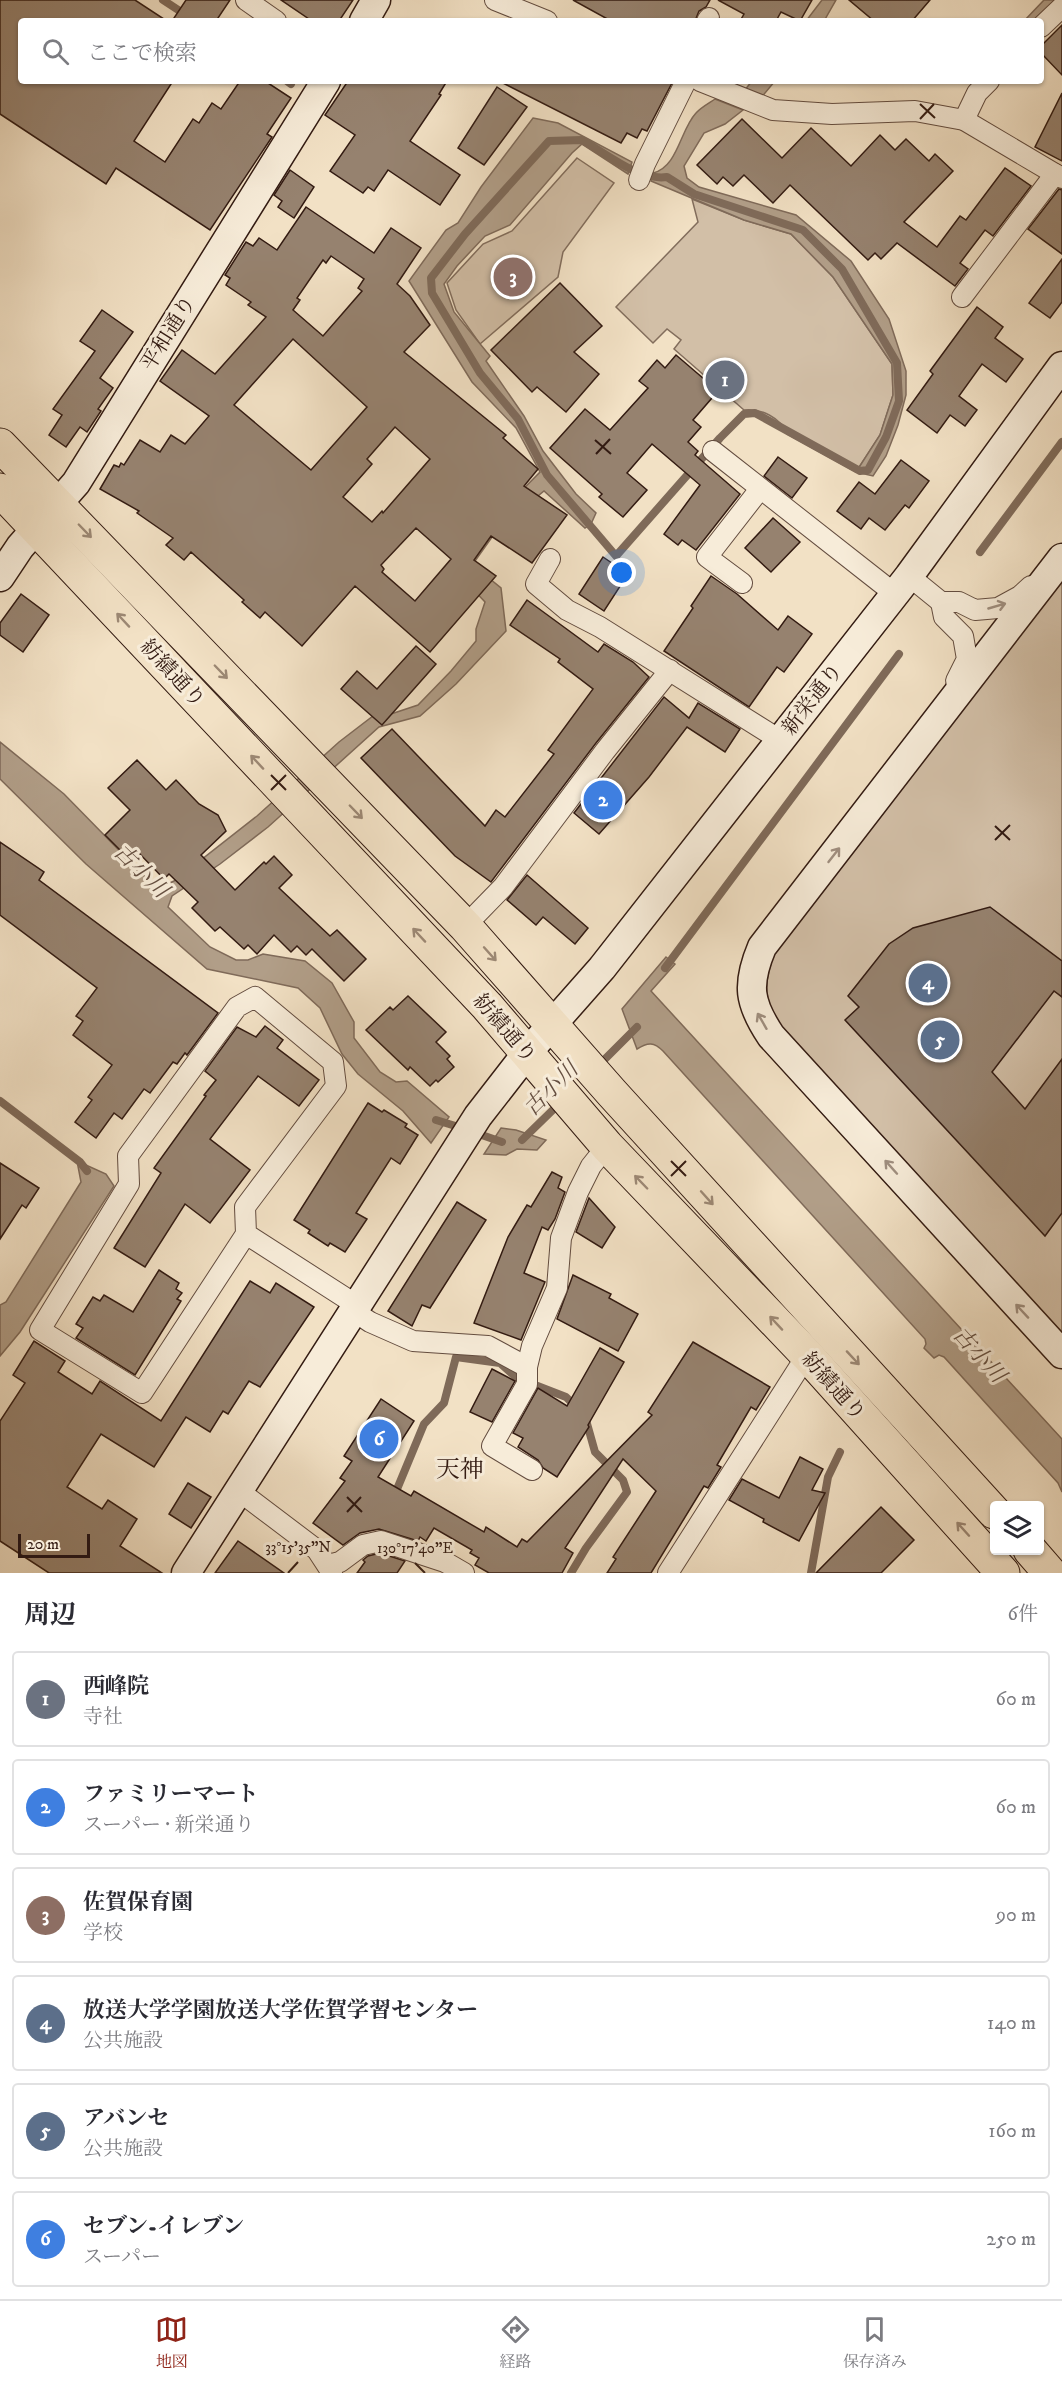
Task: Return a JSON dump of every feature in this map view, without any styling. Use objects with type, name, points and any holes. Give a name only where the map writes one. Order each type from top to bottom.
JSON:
[{"type":"highway","name":"紡績通り","points":[[0,445],[465,926],[612,1093],[990,1508]]},
{"type":"highway","name":"紡績通り","points":[[0,490],[487,1006],[607,1146],[807,1355],[1003,1573]]},
{"type":"highway","points":[[1034,1555],[1050,1573]]},
{"type":"street","points":[[246,0],[272,18]]},
{"type":"street","points":[[365,18],[376,0]]},
{"type":"street","points":[[495,0],[540,18]]},
{"type":"street","points":[[1044,24],[1062,7]]},
{"type":"street","name":"平和通り","points":[[0,577],[37,528],[76,483],[324,84]]},
{"type":"street","points":[[642,172],[685,84]]},
{"type":"street","points":[[708,84],[773,110],[832,114],[915,111],[964,120],[1059,176],[962,297]]},
{"type":"street","points":[[964,120],[977,93],[986,84]]},
{"type":"street","name":"新栄通り","points":[[186,1573],[478,1116],[535,1062],[560,1034],[602,968],[902,585],[1062,366]]},
{"type":"street","points":[[713,451],[760,489],[902,585],[941,602],[959,602],[975,610],[998,608],[1020,596],[1062,558]]},
{"type":"street","points":[[742,583],[707,557],[760,489]]},
{"type":"street","points":[[1062,558],[762,947],[753,968],[751,989],[754,1006],[771,1036],[1062,1354]]},
{"type":"street","points":[[550,559],[536,584],[567,610],[600,627],[780,740]]},
{"type":"street","points":[[936,723],[967,659],[963,636],[944,617],[941,602]]},
{"type":"street","points":[[465,926],[503,887],[605,751],[670,670]]},
{"type":"street","points":[[255,997],[333,1062],[336,1086],[245,1207],[246,1234],[142,1393],[40,1330],[129,1184],[128,1156],[237,1007],[255,997]]},
{"type":"street","points":[[532,1470],[492,1446],[527,1376],[532,1346],[557,1288],[561,1238],[578,1192],[591,1166],[607,1146]]},
{"type":"street","points":[[246,1234],[356,1309],[370,1322],[413,1341],[488,1346],[527,1376]]},
{"type":"street","points":[[668,1573],[807,1355]]},
{"type":"street","points":[[239,1491],[299,1535],[316,1550],[330,1569],[363,1545],[381,1540],[445,1562],[464,1573]]},
{"type":"shaded area","points":[[577,158],[614,183],[563,252],[558,277],[480,344],[456,310],[447,283],[483,244],[512,231]]},
{"type":"shaded area","points":[[692,199],[744,220],[791,234],[833,277],[892,364],[893,395],[880,435],[856,472],[787,434],[780,423],[770,415],[744,410],[674,349],[681,340],[667,329],[653,343],[616,307],[698,222]]},
{"type":"shaded area","points":[[1062,575],[1062,1334],[788,1038],[774,1015],[767,995],[767,986],[776,949]]},
{"type":"water","points":[[822,0],[836,0],[826,18],[808,18]]},
{"type":"water","points":[[1044,0],[1057,0],[1037,18],[1027,18]]},
{"type":"water","points":[[750,84],[772,84],[760,99],[744,91]]},
{"type":"water","points":[[715,99],[743,110],[725,124],[704,133],[684,166],[687,178],[699,187],[796,215],[851,261],[889,319],[906,371],[906,395],[886,456],[873,476],[856,472],[880,435],[893,395],[892,364],[833,277],[791,234],[744,220],[651,181],[653,173],[661,169],[673,156],[696,113]]},
{"type":"water","points":[[533,118],[558,123],[632,162],[628,174],[582,144],[510,225],[485,236],[457,266],[444,284],[454,312],[490,356],[486,361],[524,416],[543,451],[576,494],[596,513],[591,524],[585,528],[544,491],[497,530],[475,561],[474,566],[501,588],[506,631],[456,684],[420,716],[379,727],[268,827],[220,864],[172,896],[168,907],[210,947],[236,960],[248,960],[263,954],[305,961],[332,983],[354,1022],[354,1038],[380,1072],[396,1082],[407,1081],[449,1117],[431,1143],[403,1111],[358,1074],[342,1054],[320,1008],[298,988],[207,969],[86,864],[0,779],[0,742],[64,794],[157,889],[174,881],[257,816],[339,742],[373,716],[391,714],[418,705],[451,671],[476,641],[476,629],[485,602],[449,564],[540,472],[516,428],[472,382],[409,281],[446,230],[458,223],[481,187]]},
{"type":"water","points":[[666,957],[675,964],[651,991],[1062,1439],[1062,1492],[1058,1483],[944,1357],[939,1355],[934,1358],[924,1348],[925,1339],[663,1051],[651,1044],[637,1049],[622,1009]]},
{"type":"water","points":[[501,1128],[516,1130],[546,1140],[537,1150],[517,1149],[506,1155],[484,1154]]},
{"type":"water","points":[[77,1161],[106,1174],[114,1186],[20,1332],[0,1356],[0,1305],[6,1302],[81,1182]]},
{"type":"building","points":[[0,0],[135,0],[162,18],[18,18],[18,84],[171,84],[134,141],[165,162],[193,119],[199,123],[212,103],[221,109],[238,84],[270,84],[291,98],[267,134],[272,137],[210,230],[116,168],[106,184],[0,114]]},
{"type":"building","points":[[186,0],[230,0],[218,18],[174,18]]},
{"type":"building","points":[[281,0],[353,0],[341,18],[308,18]]},
{"type":"building","points":[[573,0],[710,0],[706,7],[699,11],[696,18],[606,18]]},
{"type":"building","points":[[718,0],[812,0],[802,18],[794,18],[781,12],[778,18],[742,18],[744,14]]},
{"type":"building","points":[[849,0],[930,0],[915,18],[870,18]]},
{"type":"building","points":[[1062,25],[1062,75],[1044,56],[1044,43]]},
{"type":"building","points":[[346,84],[445,84],[439,94],[441,95],[410,141],[460,175],[440,205],[388,170],[374,191],[368,187],[363,193],[330,171],[355,135],[325,115]]},
{"type":"building","points":[[505,84],[671,84],[647,131],[642,129],[637,138],[627,133],[621,143]]},
{"type":"building","points":[[497,87],[527,107],[484,165],[458,148]]},
{"type":"building","points":[[1062,93],[1062,161],[1035,147]]},
{"type":"building","points":[[742,119],[782,158],[811,128],[851,166],[880,135],[895,150],[906,139],[929,161],[935,154],[953,171],[904,222],[937,247],[960,216],[966,220],[1005,168],[1031,186],[993,236],[985,230],[960,263],[968,269],[955,286],[897,243],[881,259],[875,253],[868,260],[790,185],[773,203],[744,175],[733,186],[723,177],[717,184],[697,165]]},
{"type":"building","points":[[290,170],[314,187],[294,218],[278,207],[282,201],[274,195]]},
{"type":"building","points":[[1059,189],[1062,190],[1062,254],[1028,229]]},
{"type":"building","points":[[306,207],[374,253],[391,228],[421,248],[397,284],[410,296],[430,325],[404,352],[506,435],[503,438],[538,469],[524,486],[567,515],[532,563],[491,536],[474,560],[496,576],[430,652],[355,586],[302,646],[265,612],[260,618],[242,602],[244,600],[191,552],[184,560],[166,545],[173,538],[137,513],[139,511],[100,489],[114,465],[119,467],[121,463],[124,465],[140,440],[160,452],[171,435],[185,444],[209,416],[160,381],[182,350],[215,374],[266,317],[248,305],[251,302],[226,285],[230,278],[225,275],[246,242],[253,246],[259,238],[277,250]],"holes":[[[331,256],[364,279],[358,288],[362,291],[323,336],[293,310],[300,300],[297,298],[323,260],[326,263]],[[293,339],[367,407],[311,470],[234,405]],[[395,427],[430,459],[383,513],[382,511],[372,522],[343,497],[372,464],[367,459]],[[416,528],[451,559],[415,601],[382,572],[384,569],[381,565]]]},
{"type":"building","points":[[1062,259],[1062,302],[1050,318],[1029,303]]},
{"type":"building","points":[[560,283],[602,326],[574,352],[599,374],[566,412],[537,387],[532,392],[491,350]]},
{"type":"building","points":[[977,307],[1003,327],[995,338],[1023,359],[1006,382],[982,364],[959,396],[977,410],[965,426],[950,415],[937,433],[907,410],[933,374],[930,371]]},
{"type":"building","points":[[102,310],[133,332],[100,378],[113,388],[98,409],[101,411],[87,432],[80,427],[66,447],[49,435],[62,415],[53,409],[95,351],[80,341]]},
{"type":"building","points":[[676,355],[718,391],[693,420],[701,427],[688,442],[698,451],[695,455],[740,494],[696,550],[682,540],[678,545],[664,534],[700,485],[652,444],[627,473],[647,490],[623,517],[599,497],[602,494],[550,448],[585,409],[610,430],[648,388],[639,381],[657,360],[665,368]]},
{"type":"building","points":[[778,457],[807,478],[792,498],[764,476]]},
{"type":"building","points":[[901,460],[929,481],[909,508],[905,505],[885,530],[869,518],[861,529],[837,511],[859,482],[875,494]]},
{"type":"building","points":[[773,518],[800,542],[771,572],[745,548]]},
{"type":"building","points":[[603,557],[628,574],[604,611],[579,594]]},
{"type":"building","points":[[711,576],[737,594],[778,630],[788,616],[812,634],[784,672],[777,667],[749,707],[664,651]]},
{"type":"building","points":[[21,594],[49,615],[23,652],[0,635],[0,623]]},
{"type":"building","points":[[527,600],[598,652],[604,644],[633,662],[649,677],[491,882],[455,856],[361,758],[392,729],[485,826],[496,810],[505,817],[554,754],[548,750],[593,689],[558,662],[560,659],[510,625]]},
{"type":"building","points":[[416,646],[436,664],[382,725],[341,689],[357,671],[377,689]]},
{"type":"building","points":[[664,697],[689,718],[698,703],[740,729],[725,752],[687,727],[649,777],[599,834],[574,813]]},
{"type":"building","points":[[137,760],[166,790],[176,780],[199,804],[218,815],[226,831],[201,855],[235,890],[264,862],[266,864],[274,856],[292,875],[279,888],[330,936],[337,930],[366,959],[344,981],[312,949],[306,955],[297,946],[291,952],[274,935],[257,954],[248,945],[244,949],[220,927],[215,931],[192,908],[198,902],[169,874],[164,879],[136,850],[128,858],[105,835],[130,810],[108,788]]},
{"type":"building","points":[[0,842],[44,872],[39,880],[218,1013],[187,1055],[185,1053],[177,1064],[173,1062],[150,1093],[144,1089],[122,1119],[114,1113],[96,1138],[75,1122],[92,1100],[88,1097],[112,1065],[73,1035],[83,1021],[76,1016],[97,988],[0,915]]},
{"type":"building","points":[[527,875],[588,928],[575,944],[543,917],[536,925],[507,900]]},
{"type":"building","points":[[990,907],[1062,961],[1062,997],[1054,991],[992,1072],[1025,1109],[1062,1059],[1062,1213],[1045,1236],[845,1020],[859,1007],[848,996],[889,944],[913,928]]},
{"type":"building","points":[[408,996],[446,1032],[436,1042],[450,1056],[447,1059],[454,1067],[438,1082],[436,1080],[430,1086],[410,1067],[408,1070],[366,1030],[390,1007],[393,1010]]},
{"type":"building","points":[[265,1026],[283,1040],[277,1048],[319,1080],[299,1106],[258,1076],[210,1139],[250,1170],[210,1223],[185,1204],[145,1267],[114,1248],[161,1173],[154,1168],[216,1080],[205,1071],[237,1027],[256,1037]]},
{"type":"building","points":[[368,1103],[407,1124],[405,1127],[418,1135],[400,1164],[391,1158],[356,1213],[367,1219],[345,1252],[330,1243],[328,1246],[308,1233],[310,1230],[294,1220]]},
{"type":"building","points":[[0,1163],[39,1188],[26,1208],[22,1205],[0,1239]]},
{"type":"building","points":[[552,1172],[562,1177],[558,1188],[565,1192],[555,1219],[548,1230],[542,1227],[524,1273],[545,1282],[521,1340],[474,1323],[508,1237],[527,1205],[531,1207]]},
{"type":"building","points":[[589,1198],[615,1227],[602,1248],[576,1232]]},
{"type":"building","points":[[457,1202],[486,1220],[430,1308],[422,1305],[412,1326],[388,1311]]},
{"type":"building","points":[[159,1270],[179,1283],[176,1289],[182,1293],[177,1299],[181,1301],[135,1375],[76,1338],[83,1328],[76,1324],[93,1297],[100,1301],[104,1295],[133,1312]]},
{"type":"building","points":[[573,1275],[611,1294],[609,1298],[638,1314],[618,1351],[557,1319]]},
{"type":"building","points":[[250,1281],[270,1293],[276,1283],[314,1307],[260,1387],[249,1381],[228,1414],[223,1411],[210,1432],[186,1417],[154,1467],[101,1434],[67,1487],[102,1509],[108,1500],[137,1519],[120,1546],[162,1573],[49,1573],[0,1541],[0,1421],[25,1383],[13,1375],[34,1341],[65,1361],[58,1372],[92,1394],[100,1381],[161,1421]]},
{"type":"building","points":[[693,1342],[770,1387],[756,1410],[751,1407],[717,1465],[721,1467],[708,1488],[704,1486],[651,1573],[607,1573],[616,1559],[613,1557],[656,1491],[623,1459],[565,1548],[573,1553],[562,1573],[489,1573],[475,1565],[479,1558],[470,1553],[472,1550],[434,1528],[426,1541],[420,1537],[418,1541],[379,1529],[360,1533],[343,1545],[313,1523],[345,1481],[340,1478],[352,1461],[344,1456],[381,1399],[414,1421],[378,1477],[411,1496],[414,1491],[484,1532],[486,1527],[517,1547],[522,1539],[527,1542],[652,1415],[648,1412]]},
{"type":"building","points":[[600,1348],[624,1362],[588,1425],[589,1427],[557,1477],[543,1468],[538,1460],[518,1447],[523,1438],[513,1433],[538,1388],[567,1406]]},
{"type":"building","points":[[492,1369],[515,1381],[492,1422],[470,1412]]},
{"type":"building","points":[[800,1457],[823,1469],[812,1490],[825,1493],[799,1541],[729,1500],[742,1479],[779,1498]]},
{"type":"building","points":[[188,1483],[211,1497],[191,1528],[169,1514]]},
{"type":"building","points":[[881,1507],[914,1540],[881,1573],[816,1573]]},
{"type":"building","points":[[238,1541],[284,1573],[215,1573]]},
{"type":"building","points":[[380,1553],[405,1561],[397,1573],[357,1573],[365,1562],[363,1560]]},
{"type":"waterway","points":[[163,0],[190,18]]},
{"type":"waterway","points":[[582,140],[634,171],[645,175],[667,177],[694,194],[803,230],[842,269],[897,363],[899,401],[886,437],[868,470],[860,471],[755,413],[744,414],[616,556],[547,475],[518,419],[480,373],[432,293],[431,278],[465,234],[549,141],[582,140]]},
{"type":"waterway","points":[[980,552],[1062,442]]},
{"type":"waterway","points":[[665,968],[899,654]]},
{"type":"waterway","name":"古小川","points":[[599,1065],[637,1027]]},
{"type":"waterway","points":[[0,1101],[80,1162],[87,1171]]},
{"type":"waterway","name":"古小川","points":[[522,1140],[561,1102]]},
{"type":"waterway","name":"古小川","points":[[436,1120],[462,1128]]},
{"type":"waterway","name":"古小川","points":[[473,1132],[502,1142]]},
{"type":"waterway","points":[[395,1494],[424,1424],[444,1403],[456,1357],[500,1363],[517,1378],[566,1397],[577,1408]]},
{"type":"waterway","points":[[571,1573],[586,1548],[627,1492],[623,1480],[595,1452],[586,1420]]},
{"type":"waterway","points":[[811,1573],[828,1477],[840,1452]]},
{"type":"place","name":"佐賀保育園","points":[[513,277]]},
{"type":"place","name":"西峰院","points":[[725,380]]},
{"type":"place","name":"ファミリーマート","points":[[603,800]]},
{"type":"place","name":"放送大学学園放送大学佐賀学習センター","points":[[928,983]]},
{"type":"place","name":"アバンセ","points":[[940,1040]]},
{"type":"place","name":"セブン-イレブン","points":[[379,1439]]},
{"type":"district","name":"天神","points":[[460,1469]]}]
